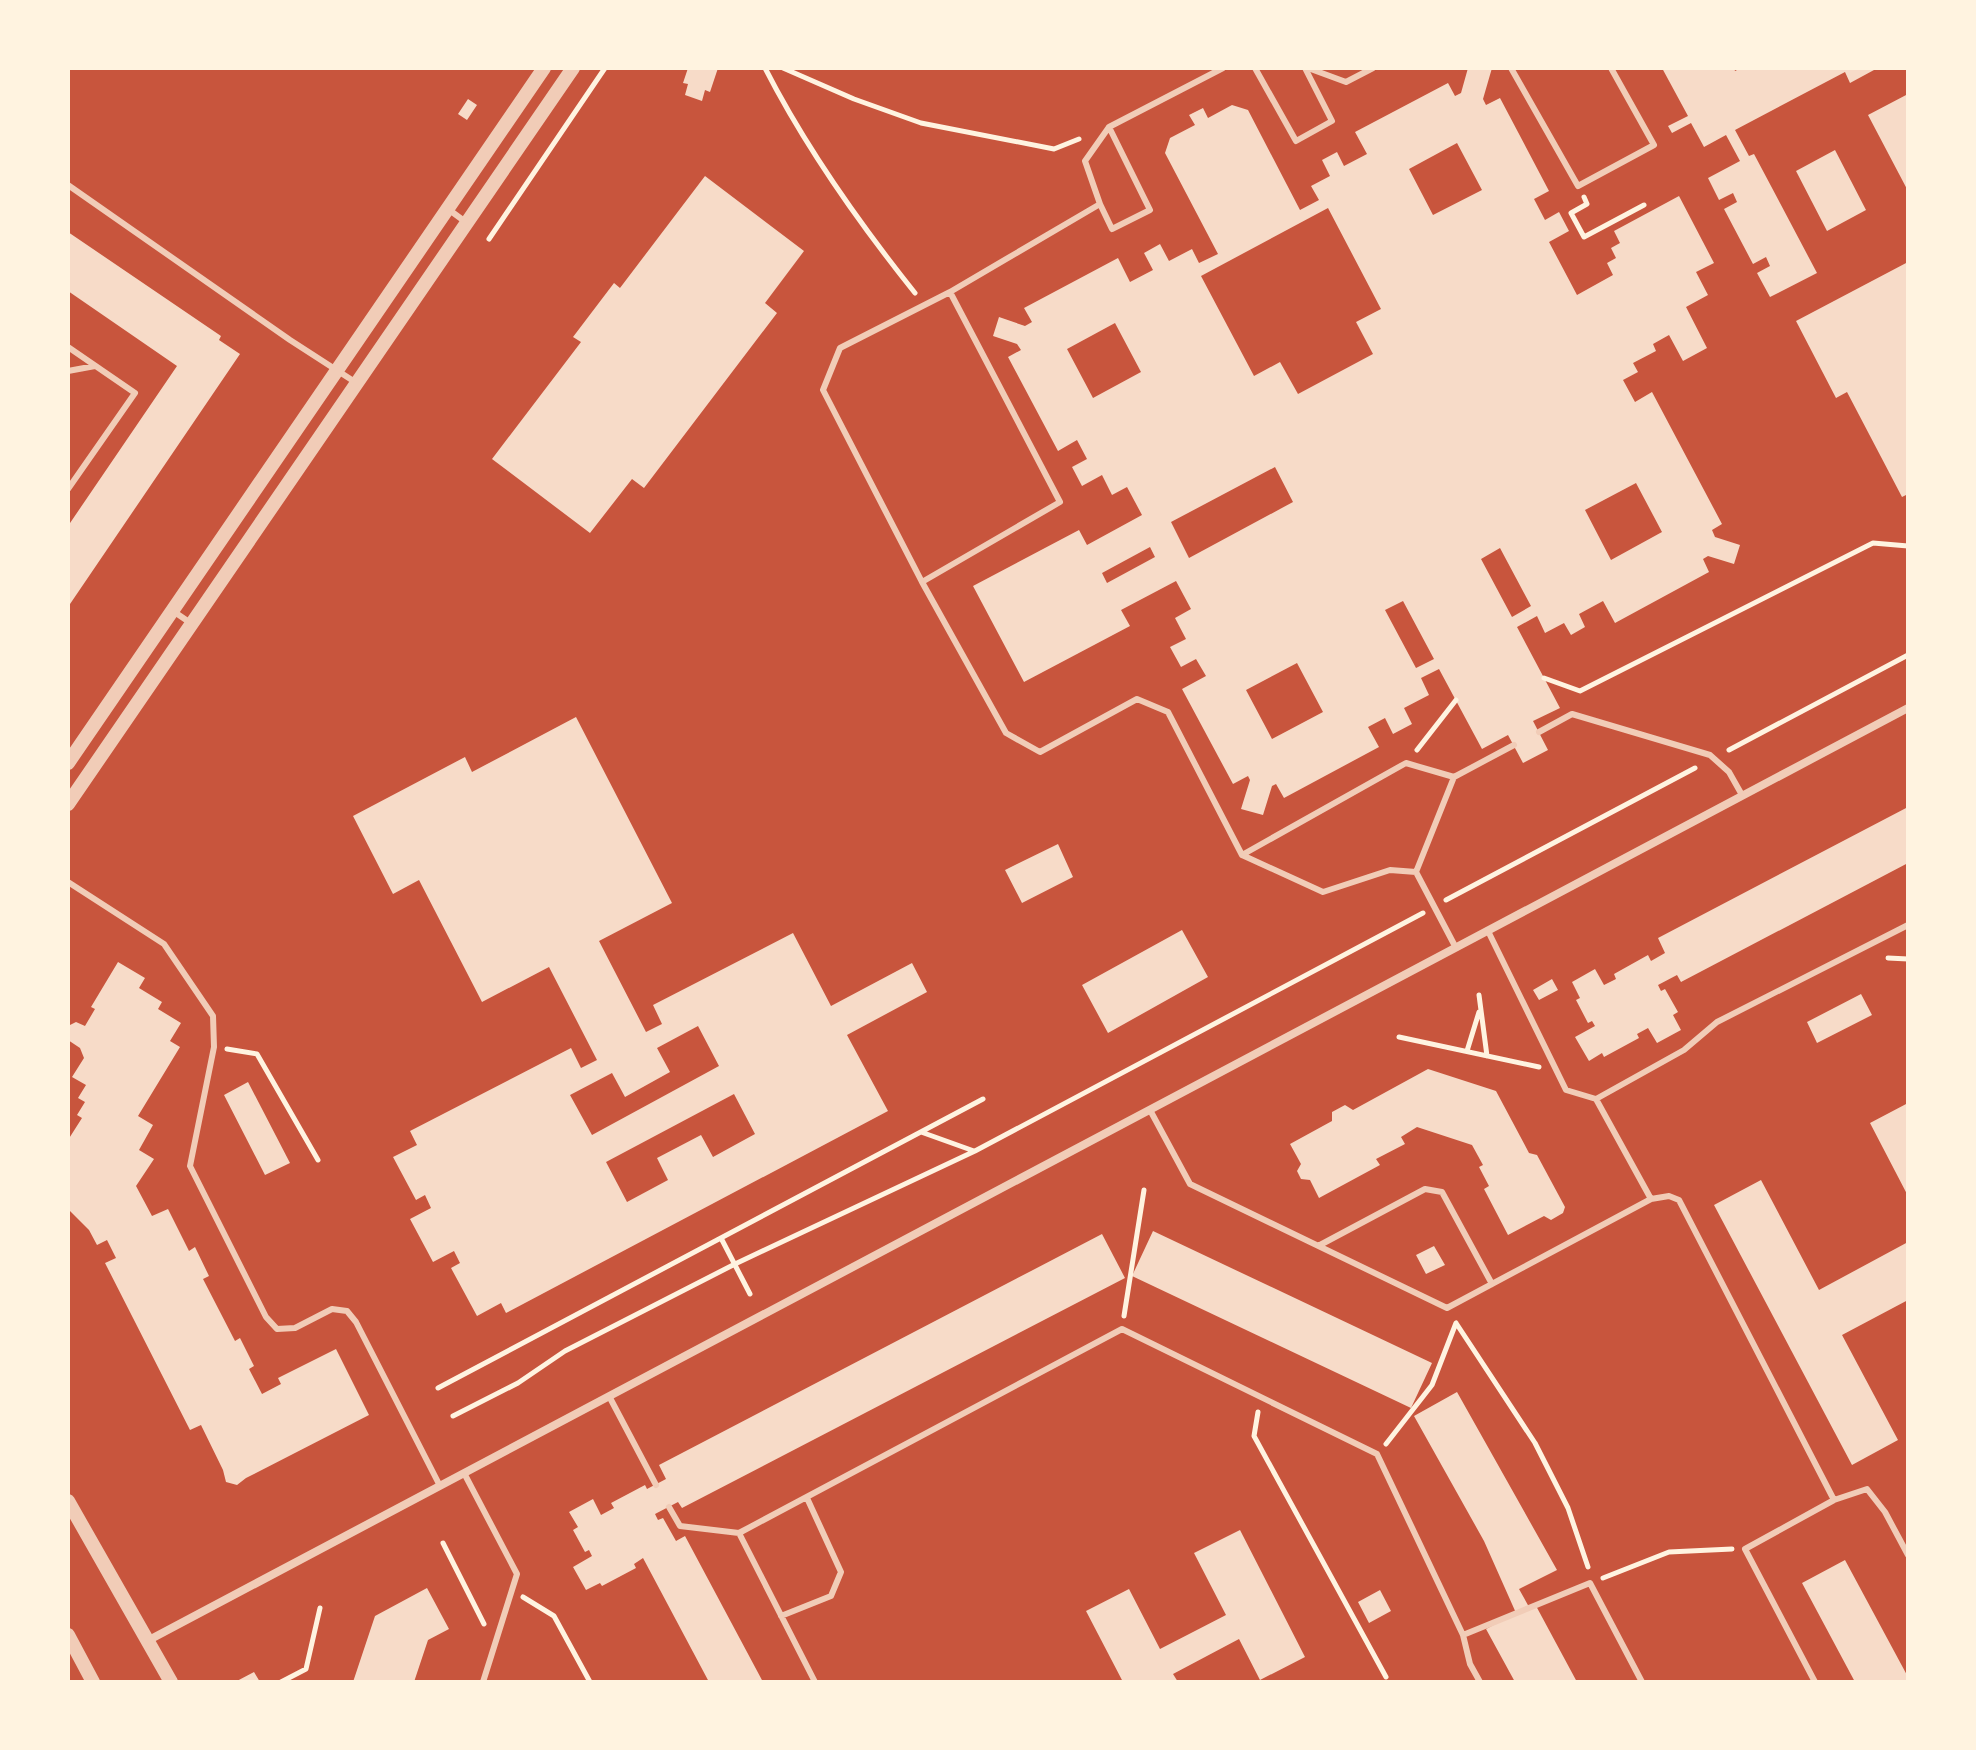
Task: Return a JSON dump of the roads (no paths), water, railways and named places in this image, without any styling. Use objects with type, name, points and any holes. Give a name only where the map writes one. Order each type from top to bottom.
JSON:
[{"type":"street","points":[[68,763],[544,68]]},
{"type":"street","points":[[68,804],[573,68]]},
{"type":"street","points":[[149,1640],[1908,708]]},
{"type":"street","points":[[68,1501],[171,1682]]},
{"type":"street","points":[[68,1635],[93,1682]]},
{"type":"lane","points":[[1109,127],[1150,210],[1112,229],[1085,161],[1109,127],[1223,68]]},
{"type":"lane","points":[[1255,68],[1296,141],[1332,121],[1307,68]]},
{"type":"lane","points":[[1307,68],[1346,82],[1373,68]]},
{"type":"lane","points":[[1511,68],[1578,186],[1654,145],[1611,68]]},
{"type":"lane","points":[[68,185],[357,383]]},
{"type":"lane","points":[[1100,204],[950,292],[840,348],[823,390],[922,582],[1006,733],[1040,752],[1137,699],[1168,712],[1242,855],[1323,892],[1390,870],[1416,872]]},
{"type":"lane","points":[[448,209],[467,223]]},
{"type":"lane","points":[[922,582],[1060,502],[950,292]]},
{"type":"lane","points":[[68,347],[135,393],[68,489]]},
{"type":"lane","points":[[68,371],[95,366]]},
{"type":"lane","points":[[173,611],[192,624]]},
{"type":"lane","points":[[1539,732],[1572,714],[1715,758],[1729,772],[1742,795]]},
{"type":"lane","points":[[1456,948],[1416,872],[1454,777],[1514,745]]},
{"type":"lane","points":[[1242,855],[1406,763],[1454,777]]},
{"type":"lane","points":[[68,882],[164,944],[213,1016],[214,1047],[190,1166],[266,1317],[277,1329],[295,1328],[332,1309],[347,1311],[356,1322],[440,1486]]},
{"type":"lane","points":[[1596,1099],[1684,1050],[1717,1022],[1908,925]]},
{"type":"lane","points":[[1488,931],[1566,1090],[1596,1099],[1651,1199]]},
{"type":"lane","points":[[1150,1110],[1190,1184],[1447,1308],[1651,1199],[1669,1196],[1679,1200],[1834,1500]]},
{"type":"lane","points":[[1320,1245],[1425,1189],[1442,1192],[1492,1284]]},
{"type":"lane","points":[[669,1507],[680,1526],[739,1533],[1122,1329],[1377,1454],[1463,1635],[1470,1664],[1480,1682]]},
{"type":"lane","points":[[609,1396],[656,1485]]},
{"type":"lane","points":[[464,1473],[517,1574],[483,1682]]},
{"type":"lane","points":[[1815,1682],[1745,1549],[1834,1500],[1867,1489],[1885,1512],[1908,1555]]},
{"type":"lane","points":[[781,1616],[831,1596],[841,1572],[807,1498]]},
{"type":"lane","points":[[739,1533],[815,1682]]},
{"type":"lane","points":[[1463,1635],[1590,1583],[1642,1682]]}]
